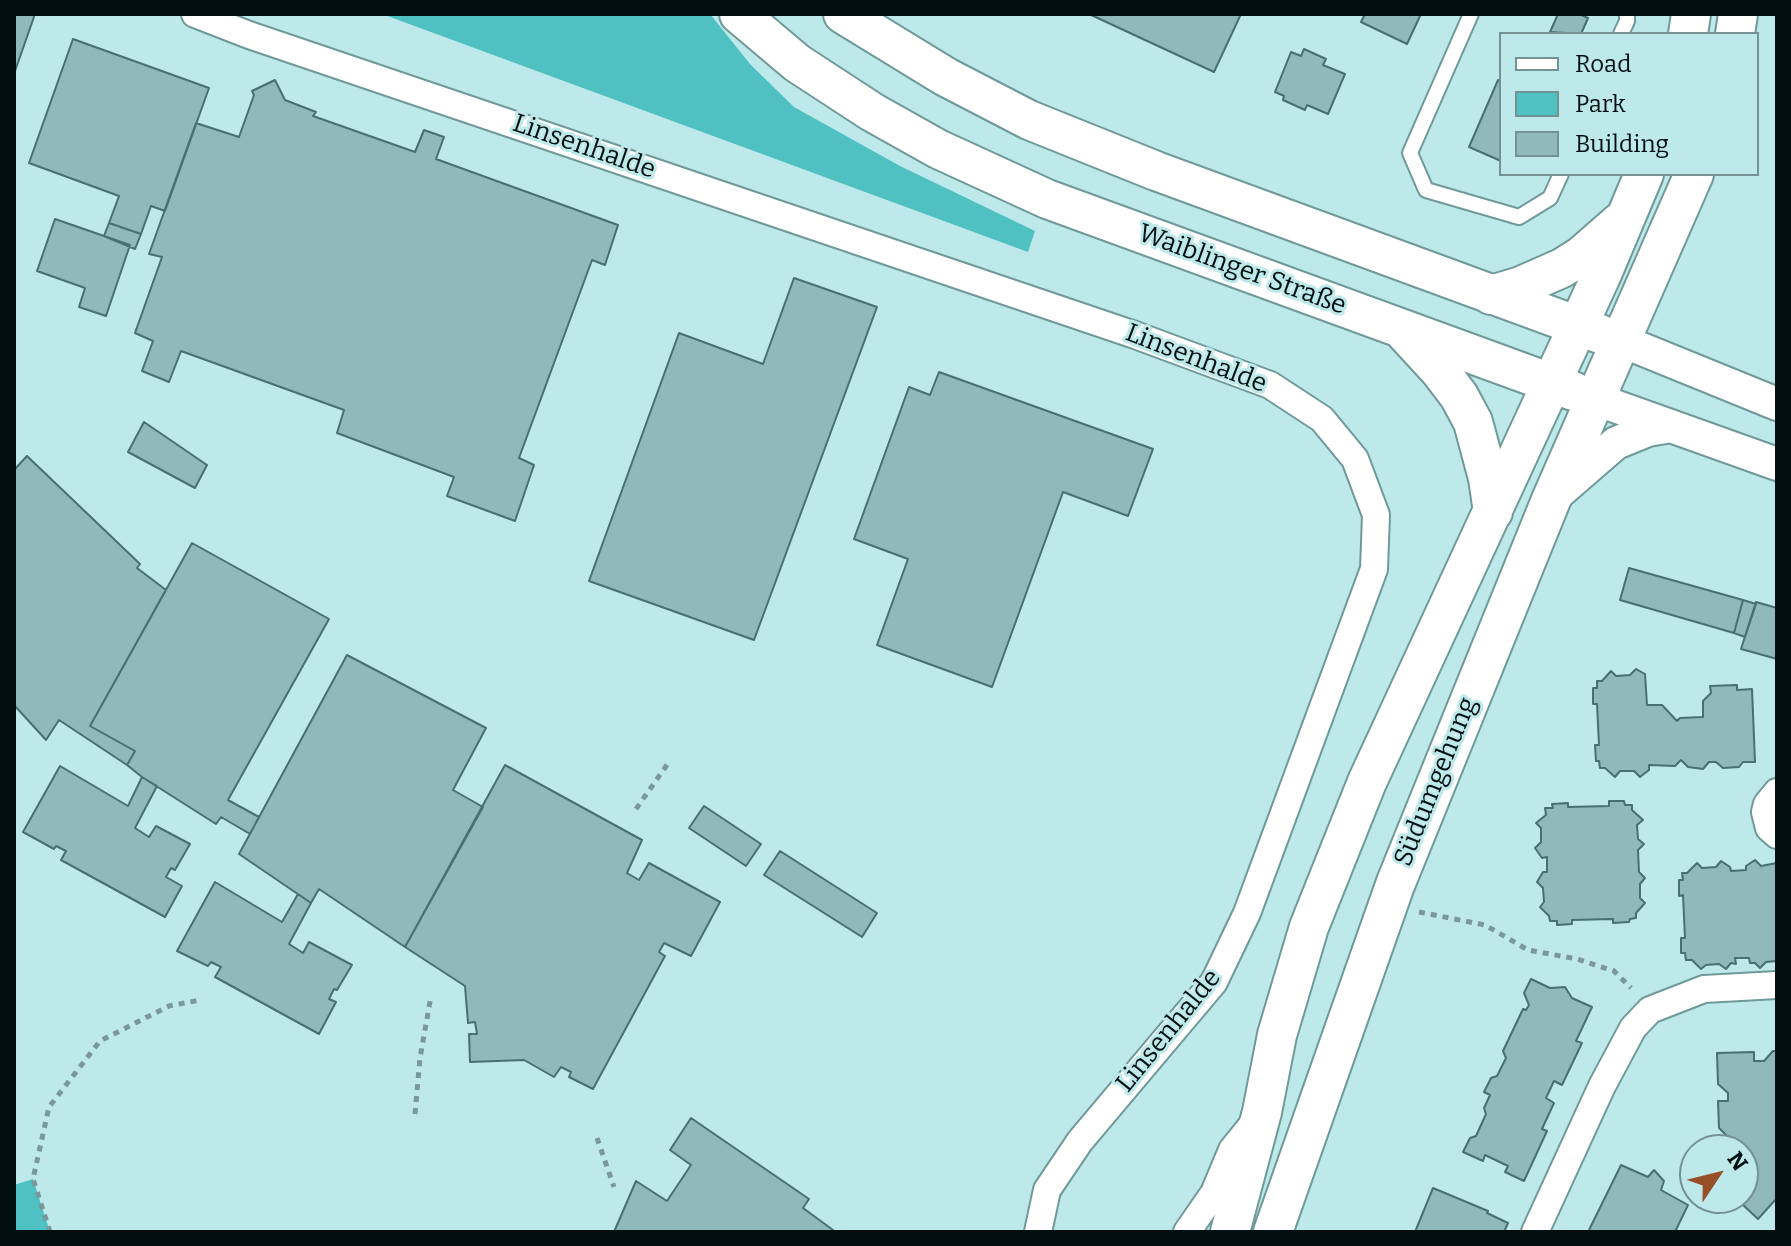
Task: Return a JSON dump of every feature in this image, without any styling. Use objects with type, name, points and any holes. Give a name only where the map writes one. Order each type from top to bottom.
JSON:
[{"type":"main road","name":"Waiblinger Straße","points":[[739,14],[797,63],[872,112],[938,149],[1047,199],[1595,399]]},
{"type":"main road","points":[[843,14],[946,77],[1029,120],[1156,171],[1622,341]]},
{"type":"main road","points":[[1230,1232],[1262,1112],[1277,1035],[1309,927],[1367,782],[1493,512],[1643,176]]},
{"type":"main road","name":"Südumgehung","points":[[1273,1232],[1386,906],[1551,500],[1693,176]]},
{"type":"main road","points":[[1491,295],[1562,268],[1581,256],[1628,215]]},
{"type":"main road","points":[[1397,326],[1440,371],[1473,422],[1486,467],[1493,512]]},
{"type":"street","name":"Linsenhalde","points":[[195,14],[249,35],[1105,325],[1270,385],[1322,419],[1355,459],[1376,515],[1374,569],[1247,913],[1214,982],[1080,1141],[1047,1190],[1038,1232]]},
{"type":"street","points":[[1622,341],[1777,404]]},
{"type":"street","name":"Waiblinger Straße","points":[[1595,399],[1777,464]]},
{"type":"street","points":[[1551,500],[1616,443],[1648,430],[1671,426]]},
{"type":"street","points":[[1777,792],[1767,804],[1765,812],[1769,828],[1777,835]]},
{"type":"street","points":[[1535,1232],[1602,1086],[1633,1028],[1650,1010],[1704,989],[1777,985]]},
{"type":"street","points":[[1187,1232],[1214,1193],[1232,1150],[1262,1112]]},
{"type":"lane","points":[[1471,14],[1410,153],[1426,190],[1519,217],[1550,198],[1560,176]]},
{"type":"path","points":[[636,809],[669,762]]},
{"type":"path","points":[[1386,906],[1485,925],[1528,950],[1577,959],[1614,971],[1650,1010]]},
{"type":"path","points":[[415,1114],[420,1058],[431,996]]},
{"type":"path","points":[[50,1232],[33,1179],[49,1107],[100,1041],[169,1006],[200,1000]]},
{"type":"path","points":[[597,1138],[614,1187]]},
{"type":"green space","points":[[382,14],[710,14],[750,64],[794,107],[900,166],[1035,231],[1028,252]]},
{"type":"green space","points":[[33,1179],[50,1232],[14,1232],[14,1185]]},
{"type":"building","points":[[14,14],[35,14],[14,74]]},
{"type":"building","points":[[1089,14],[1241,14],[1214,72]]},
{"type":"building","points":[[1365,14],[1421,14],[1407,44],[1361,22]]},
{"type":"building","points":[[1558,14],[1579,14],[1588,18],[1582,32],[1550,32]]},
{"type":"building","points":[[73,39],[209,88],[165,211],[151,206],[141,234],[109,223],[119,196],[29,163]]},
{"type":"building","points":[[1304,49],[1326,59],[1323,65],[1345,74],[1328,114],[1307,105],[1305,110],[1283,100],[1284,96],[1275,92],[1291,52],[1301,56]]},
{"type":"building","points":[[275,80],[285,100],[316,112],[313,116],[415,152],[424,130],[444,137],[436,159],[618,225],[605,265],[592,260],[519,458],[534,465],[515,521],[447,496],[454,477],[337,433],[344,410],[181,351],[169,382],[142,371],[153,341],[135,333],[162,257],[149,254],[196,123],[239,137],[254,95],[252,91]]},
{"type":"building","points":[[1498,80],[1499,80],[1499,160],[1469,147]]},
{"type":"building","points":[[55,219],[130,245],[106,316],[79,307],[85,288],[37,271]]},
{"type":"building","points":[[109,223],[141,234],[135,249],[104,236]]},
{"type":"building","points":[[794,278],[877,307],[754,640],[589,581],[679,333],[763,364]]},
{"type":"building","points":[[939,372],[1153,449],[1128,516],[1063,492],[992,687],[877,645],[908,559],[854,539],[909,387],[930,395]]},
{"type":"building","points":[[144,422],[207,465],[195,488],[128,452]]},
{"type":"building","points":[[27,456],[140,564],[137,568],[166,590],[90,726],[135,751],[127,765],[59,720],[46,740],[14,705],[14,470]]},
{"type":"building","points":[[192,543],[329,619],[228,800],[259,817],[250,834],[221,817],[216,824],[142,777],[127,765],[135,751],[90,726]]},
{"type":"building","points":[[1629,568],[1743,600],[1734,633],[1620,600]]},
{"type":"building","points":[[1743,600],[1756,604],[1745,637],[1734,633]]},
{"type":"building","points":[[1756,602],[1777,608],[1777,659],[1741,649]]},
{"type":"building","points":[[347,655],[486,728],[453,790],[483,807],[405,947],[319,889],[311,903],[239,854]]},
{"type":"building","points":[[1636,669],[1645,674],[1647,705],[1662,705],[1677,721],[1680,718],[1703,717],[1703,701],[1711,693],[1710,686],[1737,685],[1737,690],[1752,689],[1755,762],[1723,768],[1716,762],[1709,762],[1703,769],[1688,767],[1681,760],[1675,766],[1649,765],[1649,770],[1640,777],[1634,771],[1620,771],[1615,777],[1605,768],[1600,768],[1599,761],[1596,761],[1595,745],[1599,745],[1593,688],[1597,688],[1597,681],[1602,681],[1611,671],[1616,676],[1630,675]]},
{"type":"building","points":[[505,765],[642,840],[627,873],[639,880],[649,863],[720,902],[691,956],[664,943],[659,952],[665,956],[593,1089],[569,1077],[571,1072],[561,1067],[554,1077],[524,1060],[470,1062],[469,1034],[477,1034],[475,1022],[468,1023],[465,986],[405,947]]},
{"type":"building","points":[[60,766],[128,806],[142,777],[157,786],[135,828],[149,837],[156,826],[190,844],[175,870],[171,868],[166,877],[182,886],[165,917],[61,860],[66,851],[56,846],[54,849],[23,832]]},
{"type":"building","points":[[1609,801],[1624,801],[1625,805],[1632,805],[1632,810],[1643,820],[1637,825],[1638,839],[1644,844],[1638,850],[1639,872],[1645,878],[1640,884],[1640,898],[1645,903],[1636,913],[1636,918],[1629,922],[1613,923],[1613,919],[1572,920],[1572,924],[1557,925],[1557,921],[1550,921],[1540,907],[1544,902],[1543,888],[1537,882],[1543,872],[1547,872],[1547,857],[1542,858],[1535,848],[1541,842],[1541,828],[1536,823],[1546,815],[1545,808],[1553,808],[1552,804],[1568,803],[1568,807],[1609,806]]},
{"type":"building","points":[[704,806],[761,844],[746,866],[689,828]]},
{"type":"building","points":[[780,851],[877,913],[862,937],[764,875]]},
{"type":"building","points":[[1755,860],[1761,866],[1777,863],[1777,961],[1766,962],[1760,968],[1750,963],[1749,958],[1735,958],[1736,964],[1731,963],[1726,969],[1719,964],[1706,965],[1701,969],[1692,960],[1686,960],[1685,953],[1681,953],[1681,938],[1685,938],[1683,895],[1679,896],[1682,873],[1687,873],[1697,863],[1702,868],[1716,867],[1721,861],[1731,871],[1746,870],[1746,866]]},
{"type":"building","points":[[215,882],[282,922],[298,894],[311,903],[289,944],[303,953],[309,942],[352,965],[329,999],[336,1002],[319,1034],[215,977],[221,967],[211,962],[208,966],[177,951]]},
{"type":"building","points":[[1531,979],[1550,988],[1565,987],[1572,998],[1592,1007],[1576,1041],[1582,1043],[1562,1085],[1554,1081],[1546,1098],[1554,1103],[1542,1129],[1547,1131],[1524,1181],[1505,1172],[1508,1166],[1485,1155],[1483,1161],[1463,1152],[1470,1138],[1476,1136],[1486,1114],[1484,1108],[1490,1095],[1484,1092],[1491,1078],[1497,1076],[1506,1058],[1503,1051],[1523,1009],[1526,1010],[1529,1005],[1524,993]]},
{"type":"building","points":[[1773,1051],[1777,1051],[1777,1198],[1758,1219],[1753,1214],[1759,1214],[1759,1134],[1725,1134],[1719,1128],[1718,1101],[1728,1101],[1728,1093],[1718,1084],[1717,1053],[1754,1052],[1754,1061],[1764,1061]]},
{"type":"building","points":[[691,1118],[809,1199],[803,1208],[833,1230],[614,1232],[636,1181],[667,1201],[691,1165],[670,1150]]},
{"type":"building","points":[[1621,1165],[1648,1177],[1654,1170],[1664,1181],[1661,1190],[1679,1200],[1679,1214],[1684,1214],[1675,1232],[1588,1232]]},
{"type":"building","points":[[1433,1188],[1488,1211],[1508,1223],[1504,1232],[1415,1232]]}]
